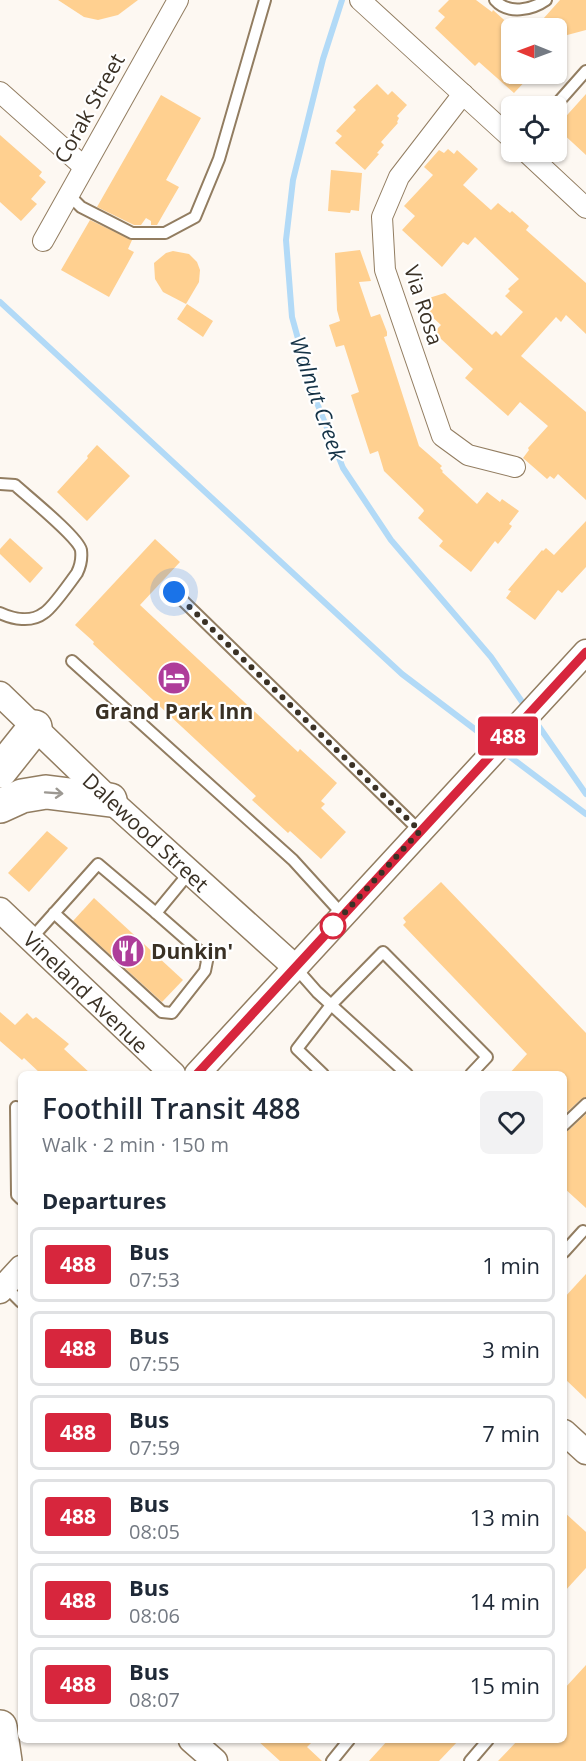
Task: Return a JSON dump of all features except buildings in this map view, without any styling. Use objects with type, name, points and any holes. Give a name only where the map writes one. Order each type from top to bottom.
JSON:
[{"type":"highway","points":[[0,771],[35,727]]},
{"type":"highway","points":[[0,806],[22,796],[46,792],[110,800]]},
{"type":"highway","points":[[0,1727],[5,1761]]},
{"type":"street","name":"Corak Street","points":[[43,241],[178,0]]},
{"type":"street","points":[[364,2],[501,129]]},
{"type":"street","points":[[0,92],[83,166]]},
{"type":"street","name":"Via Rosa","points":[[463,94],[399,177],[382,217],[385,270],[442,436],[468,455],[515,466]]},
{"type":"street","points":[[537,162],[586,208]]},
{"type":"street","points":[[200,1071],[586,652]]},
{"type":"street","name":"Dalewood Street","points":[[0,694],[110,800],[295,967]]},
{"type":"street","name":"Vineland Avenue","points":[[0,910],[170,1071]]},
{"type":"street","points":[[567,1435],[586,1452]]},
{"type":"street","points":[[194,1743],[215,1761]]},
{"type":"lane","points":[[68,194],[81,207],[132,233],[165,233],[195,217],[219,159],[265,0]]},
{"type":"lane","points":[[495,0],[498,4],[516,10],[538,6],[546,0]]},
{"type":"lane","points":[[564,96],[586,71]]},
{"type":"lane","points":[[0,484],[15,485],[62,527],[81,548],[81,561],[77,573],[44,613],[29,619],[12,619],[0,613]]},
{"type":"lane","points":[[174,592],[420,831]]},
{"type":"lane","points":[[72,661],[293,860],[344,915]]},
{"type":"lane","points":[[31,939],[54,913],[98,864],[204,955],[207,961],[204,971],[172,1013],[162,1012],[54,913]]},
{"type":"lane","points":[[156,913],[189,873]]},
{"type":"lane","points":[[320,1071],[297,1049],[331,1005],[383,952],[487,1057],[474,1071]]},
{"type":"lane","points":[[295,967],[331,1005],[404,1071]]},
{"type":"lane","points":[[567,1122],[586,1104]]},
{"type":"lane","points":[[18,1109],[16,1107],[18,1196]]},
{"type":"lane","points":[[567,1249],[583,1231]]},
{"type":"lane","points":[[332,1761],[347,1743]]},
{"type":"lane","points":[[470,1761],[485,1743]]},
{"type":"waterway","name":"Walnut Creek","points":[[342,0],[323,59],[293,180],[286,240],[292,317],[313,393],[343,468],[391,540],[491,657],[527,709]]},
{"type":"waterway","name":"Walnut Creek","points":[[0,302],[402,674],[493,743]]},
{"type":"waterway","name":"Walnut Creek","points":[[533,718],[586,794]]},
{"type":"waterway","name":"Walnut Creek","points":[[501,750],[586,814]]},
{"type":"bus line","name":"488","points":[[200,1071],[586,652]]},
{"type":"place","name":"Grand Park Inn","points":[[174,678]]},
{"type":"place","name":"Dunkin'","points":[[128,951]]},
{"type":"route","points":[[174,592],[420,831],[327,932],[333,926]]}]
